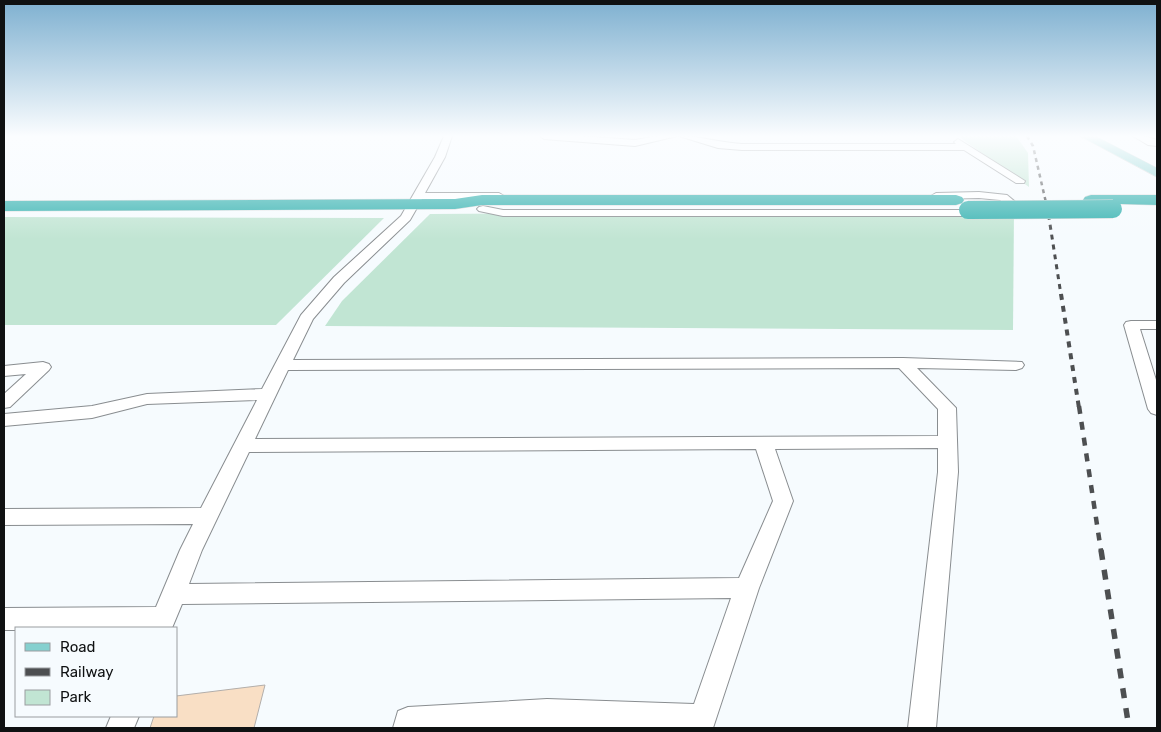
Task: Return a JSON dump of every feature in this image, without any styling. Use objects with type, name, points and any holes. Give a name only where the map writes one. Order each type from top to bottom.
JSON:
[{"type":"highway","points":[[4,206],[416,200],[454,204],[962,205],[1113,209],[1157,207]]},
{"type":"highway","points":[[962,205],[1157,200]]},
{"type":"street","points":[[4,619],[162,623],[191,550],[306,318],[339,280],[406,218],[433,170]]},
{"type":"street","points":[[1003,170],[1020,181]]},
{"type":"street","points":[[416,200],[504,196],[979,195],[1003,197],[1019,210],[1000,213],[503,212],[485,204]]},
{"type":"street","points":[[485,204],[504,196]]},
{"type":"street","points":[[1157,325],[1130,325],[1157,409]]},
{"type":"street","points":[[1141,357],[1157,361]]},
{"type":"street","points":[[283,365],[903,363],[1016,365]]},
{"type":"street","points":[[903,363],[947,408],[948,472],[922,728]]},
{"type":"street","points":[[4,371],[43,367],[4,403]]},
{"type":"street","points":[[4,420],[92,412],[147,399],[269,394]]},
{"type":"street","points":[[243,446],[948,442]]},
{"type":"street","points":[[407,728],[408,721],[701,723],[747,588],[783,501],[762,443]]},
{"type":"street","points":[[4,517],[208,516]]},
{"type":"street","points":[[174,594],[747,588]]},
{"type":"green space","points":[[1006,170],[1029,170],[1029,187]]},
{"type":"green space","points":[[1014,211],[1013,330],[325,326],[342,301],[430,214]]},
{"type":"green space","points":[[4,217],[384,218],[276,325],[4,325]]},
{"type":"building","points":[[265,685],[254,728],[150,728],[154,717],[178,717],[178,696]]},
{"type":"railway","points":[[1039,170],[1047,207]]},
{"type":"railway","points":[[1047,205],[1061,295]]},
{"type":"railway","points":[[1061,294],[1079,408]]},
{"type":"railway","points":[[1079,406],[1101,551]]},
{"type":"railway","points":[[1101,550],[1129,728]]}]
